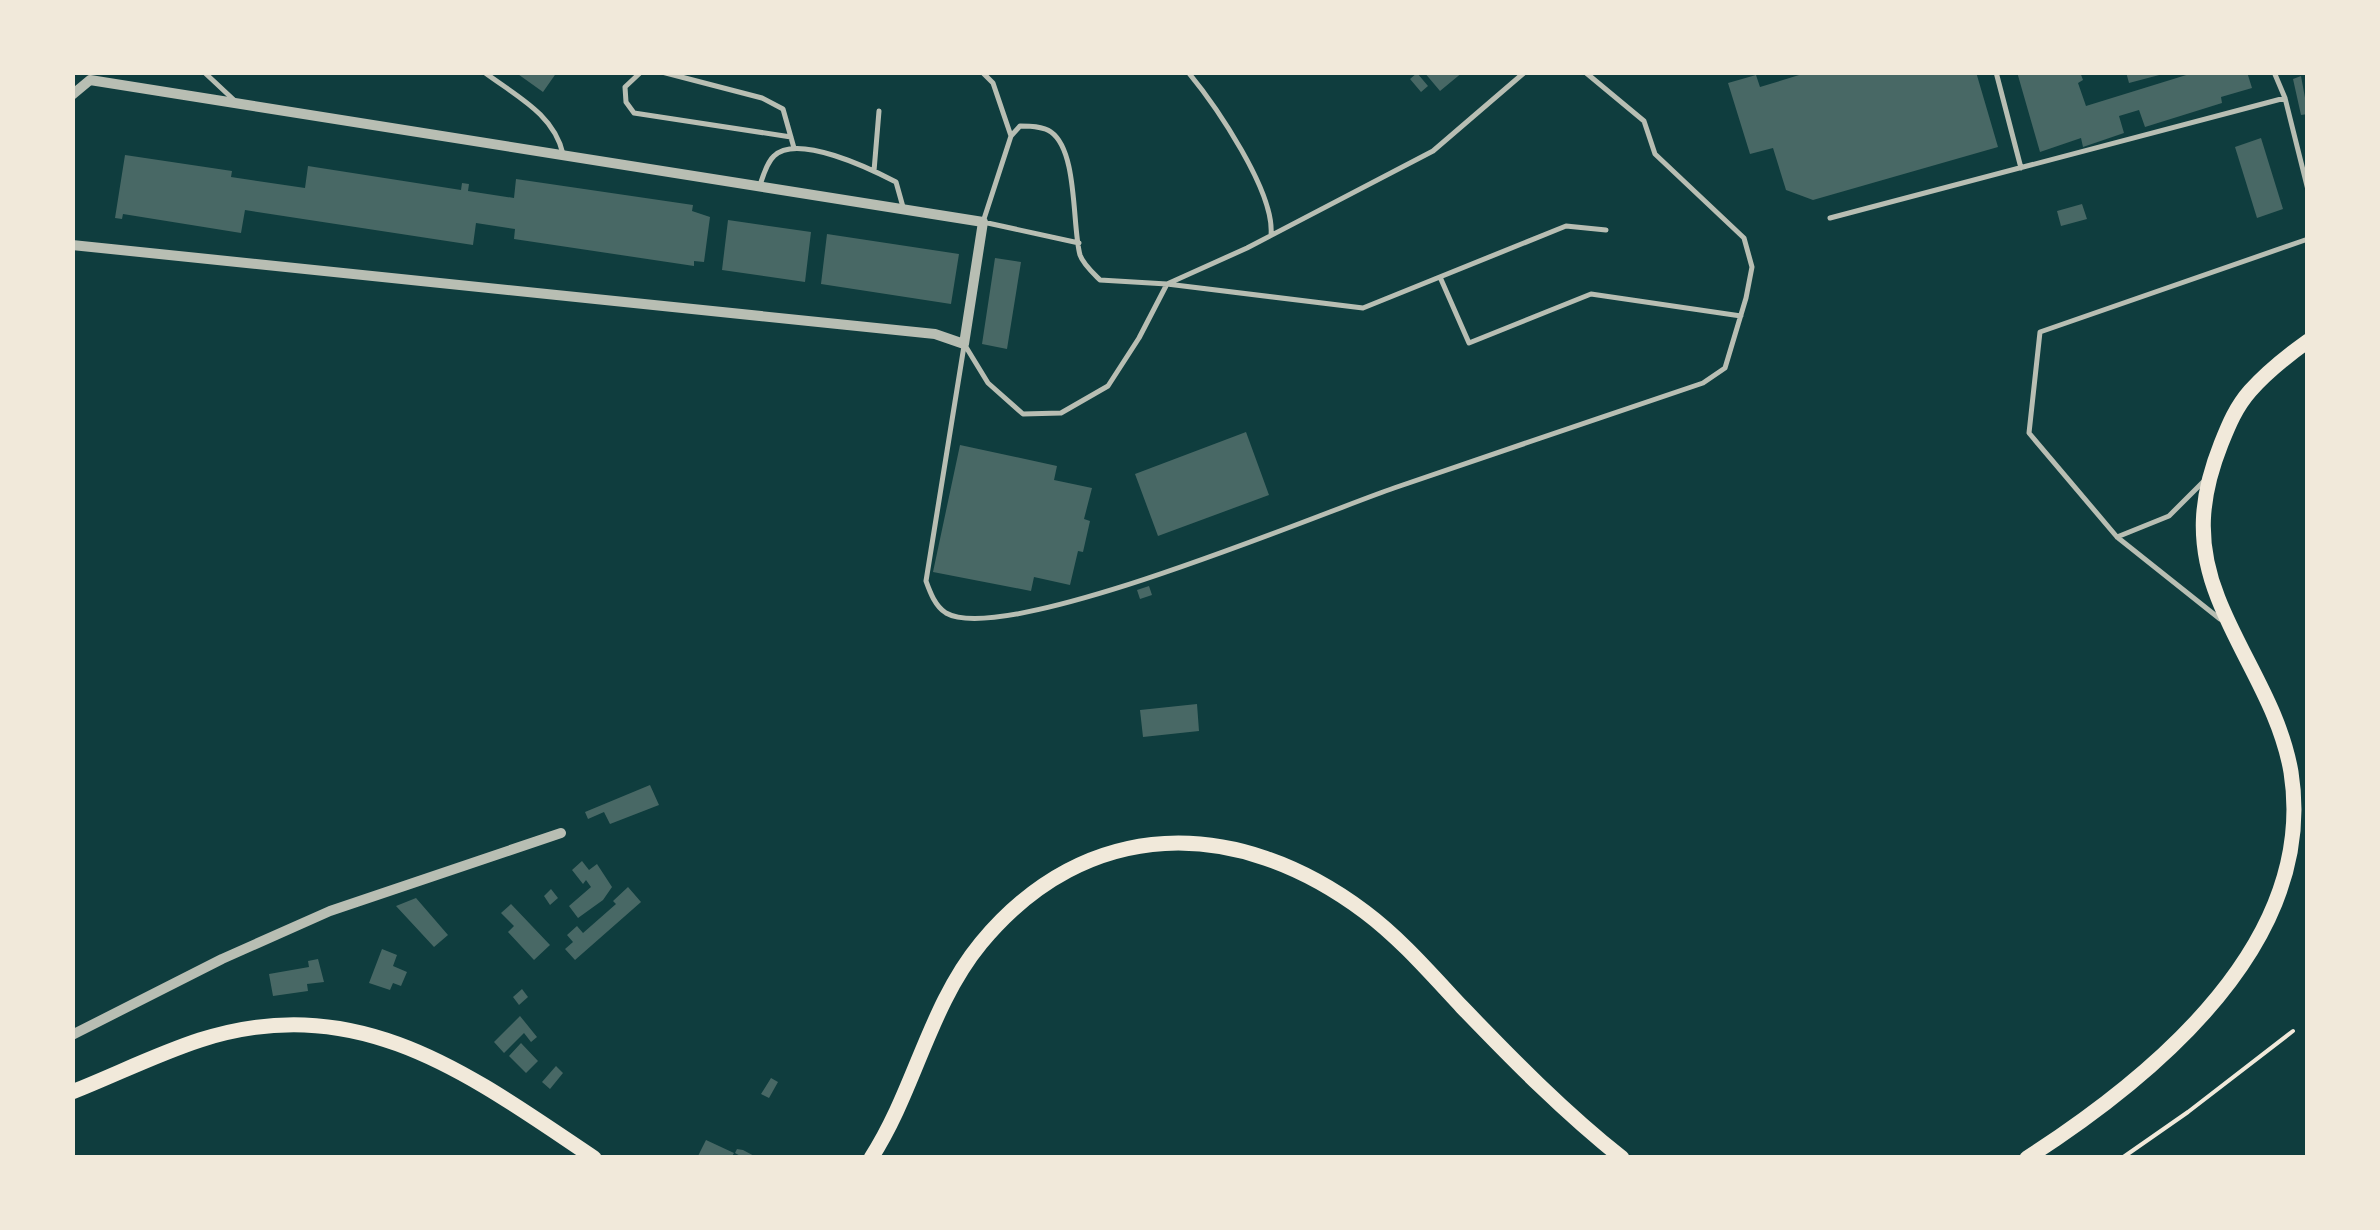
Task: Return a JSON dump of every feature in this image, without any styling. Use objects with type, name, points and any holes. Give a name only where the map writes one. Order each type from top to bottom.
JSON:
[{"type":"main road","points":[[2027,1158],[2072,1129],[2162,1053],[2218,998],[2262,934],[2289,847],[2291,773],[2268,699],[2232,628],[2208,568],[2202,517],[2207,478],[2234,412],[2267,373],[2308,342]]},
{"type":"main road","points":[[871,1158],[942,1004],[960,972],[997,924],[1049,881],[1079,864],[1117,849],[1152,842],[1211,844],[1266,857],[1304,874],[1366,912],[1411,953],[1537,1084],[1622,1158]]},
{"type":"main road","points":[[72,1092],[201,1040],[266,1027],[344,1028],[368,1032],[439,1059],[494,1089],[594,1158]]},
{"type":"street","points":[[72,95],[90,80],[983,222],[964,344],[935,334],[72,245]]},
{"type":"street","points":[[72,1035],[222,959],[330,911],[561,832]]},
{"type":"lane","points":[[204,72],[236,102]]},
{"type":"lane","points":[[484,72],[546,117],[559,137],[563,154]]},
{"type":"lane","points":[[641,72],[625,87],[626,102],[634,113],[791,138]]},
{"type":"lane","points":[[662,72],[762,98],[783,109],[794,148]]},
{"type":"lane","points":[[982,72],[993,83],[1011,136]]},
{"type":"lane","points":[[1188,72],[1207,96],[1262,188],[1273,219],[1272,235]]},
{"type":"lane","points":[[964,344],[988,383],[1024,414],[1061,414],[1108,386],[1140,338],[1167,284],[1433,152],[1524,72]]},
{"type":"lane","points":[[964,344],[926,581],[932,598],[946,614],[974,618],[1025,612],[1158,577],[1391,489],[1703,383],[1725,368],[1741,316],[1752,268],[1744,238],[1655,154],[1644,121],[1585,72]]},
{"type":"lane","points":[[1996,72],[2021,168]]},
{"type":"lane","points":[[2274,72],[2285,98],[2308,190]]},
{"type":"lane","points":[[1830,218],[2285,98]]},
{"type":"lane","points":[[874,170],[879,111]]},
{"type":"lane","points":[[1079,243],[983,222],[1011,136],[1020,126],[1051,132],[1063,148],[1079,243],[1081,259],[1100,280],[1167,284],[1363,308],[1566,226],[1606,230]]},
{"type":"lane","points":[[759,186],[771,158],[782,150],[805,147],[874,170],[896,182],[904,210]]},
{"type":"lane","points":[[2232,628],[2116,537],[2029,433],[2040,332],[2308,239]]},
{"type":"lane","points":[[1440,277],[1469,343],[1590,294],[1741,316]]},
{"type":"lane","points":[[2116,537],[2169,516],[2207,478]]},
{"type":"path","points":[[2122,1158],[2293,1031]]},
{"type":"building","points":[[515,72],[557,72],[543,92]]},
{"type":"building","points":[[1424,72],[1463,72],[1440,91]]},
{"type":"building","points":[[1809,72],[1976,72],[1998,147],[1813,200],[1786,190],[1773,148],[1750,154],[1728,83],[1756,75],[1760,87]]},
{"type":"building","points":[[2017,72],[2080,72],[2083,80],[2078,83],[2086,106],[2196,72],[2247,72],[2252,88],[2221,97],[2222,103],[2145,127],[2139,110],[2119,116],[2124,133],[2083,147],[2081,138],[2040,152]]},
{"type":"building","points":[[2126,72],[2163,72],[2163,74],[2129,83]]},
{"type":"building","points":[[1417,73],[1428,86],[1421,92],[1410,79]]},
{"type":"building","points":[[2301,76],[2308,114],[2301,115],[2293,79]]},
{"type":"building","points":[[2261,138],[2283,209],[2257,218],[2235,147]]},
{"type":"building","points":[[125,155],[232,171],[231,177],[305,188],[308,166],[461,190],[462,183],[469,184],[468,191],[514,198],[516,179],[693,205],[692,211],[710,217],[704,262],[694,261],[694,266],[514,239],[515,229],[476,223],[473,245],[245,210],[241,233],[123,214],[122,219],[115,218]]},
{"type":"building","points":[[2082,204],[2087,219],[2061,226],[2057,211]]},
{"type":"building","points":[[728,220],[811,232],[805,282],[722,270]]},
{"type":"building","points":[[827,234],[959,254],[951,304],[821,284]]},
{"type":"building","points":[[995,258],[1021,262],[1007,349],[982,344]]},
{"type":"building","points":[[1246,432],[1269,495],[1158,536],[1135,474]]},
{"type":"building","points":[[960,445],[1057,466],[1054,480],[1092,488],[1084,519],[1090,521],[1083,552],[1078,551],[1070,585],[1034,577],[1031,591],[933,572]]},
{"type":"building","points":[[1149,586],[1152,595],[1140,599],[1137,590]]},
{"type":"building","points":[[1197,704],[1199,731],[1143,737],[1140,710]]},
{"type":"building","points":[[650,785],[659,805],[610,824],[604,812],[588,819],[585,812]]},
{"type":"building","points":[[582,861],[589,870],[597,864],[612,887],[603,900],[578,918],[569,906],[591,887],[586,880],[583,884],[572,870]]},
{"type":"building","points":[[628,887],[641,902],[575,960],[565,949],[573,942],[567,935],[577,926],[583,933],[616,904],[613,901]]},
{"type":"building","points":[[551,889],[558,898],[550,905],[544,896]]},
{"type":"building","points":[[416,898],[448,935],[434,947],[396,906]]},
{"type":"building","points":[[511,904],[550,945],[534,960],[508,932],[514,926],[501,913]]},
{"type":"building","points":[[382,949],[397,955],[393,966],[407,972],[401,986],[393,983],[390,990],[369,983]]},
{"type":"building","points":[[318,959],[324,982],[307,984],[308,991],[273,996],[269,974],[309,967],[308,961]]},
{"type":"building","points":[[522,989],[528,997],[519,1005],[513,997]]},
{"type":"building","points":[[520,1016],[537,1037],[531,1042],[524,1033],[504,1053],[494,1042]]},
{"type":"building","points":[[521,1043],[538,1061],[526,1073],[509,1056]]},
{"type":"building","points":[[556,1066],[563,1073],[550,1089],[542,1082]]},
{"type":"building","points":[[771,1078],[778,1082],[769,1098],[761,1094]]},
{"type":"building","points":[[706,1140],[734,1153],[731,1158],[697,1158]]},
{"type":"building","points":[[737,1149],[758,1158],[744,1158],[735,1153]]}]
